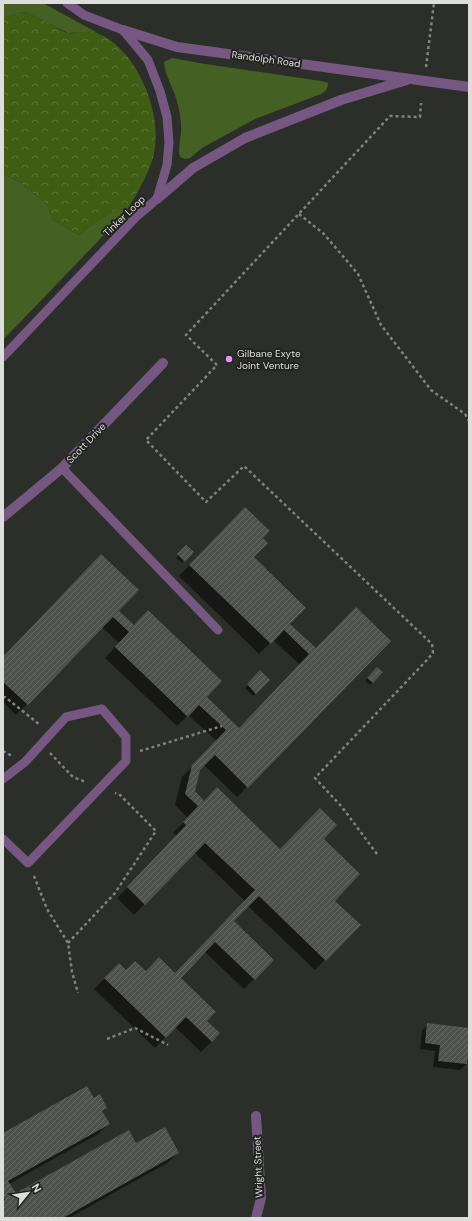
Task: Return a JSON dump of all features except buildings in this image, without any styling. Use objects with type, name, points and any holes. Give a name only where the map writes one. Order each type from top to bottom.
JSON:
[{"type":"street","name":"Randolph Road","points":[[123,30],[177,47],[469,87]]},
{"type":"street","name":"Randolph Road","points":[[157,199],[193,168],[245,138],[341,100],[411,79]]},
{"type":"street","name":"Scott Drive","points":[[3,517],[62,468],[163,363]]},
{"type":"street","name":"Wright Street","points":[[256,1116],[261,1198],[256,1218]]},
{"type":"lane","name":"Tinker Loop","points":[[3,357],[137,216],[157,199],[167,165],[169,142],[167,117],[160,91],[148,60],[123,30],[84,15],[66,3]]},
{"type":"lane","points":[[62,468],[218,630]]},
{"type":"lane","points":[[3,779],[25,762],[66,717],[102,709],[126,737],[126,761],[28,863],[3,839]]},
{"type":"path","points":[[426,67],[434,3]]},
{"type":"path","points":[[377,854],[342,807],[315,778],[433,653],[432,644],[244,466],[206,502],[146,440],[217,366],[186,335],[390,116],[420,117],[421,103]]},
{"type":"path","points":[[299,214],[324,234],[358,274],[381,325],[431,390],[465,414],[469,421]]},
{"type":"path","points":[[126,756],[222,726]]},
{"type":"path","points":[[28,863],[47,909],[68,943],[72,972],[78,993]]},
{"type":"path","points":[[107,1039],[135,1028],[168,1045]]},
{"type":"green space","points":[[3,3],[43,3],[96,32],[68,33],[26,12],[11,15],[3,19]]},
{"type":"green space","points":[[26,12],[67,33],[94,32],[112,41],[125,54],[136,69],[145,86],[151,105],[155,123],[156,142],[153,158],[144,179],[126,212],[119,208],[97,221],[79,235],[53,220],[47,204],[19,182],[3,173],[3,19],[11,15]]},
{"type":"green space","points":[[172,58],[321,81],[328,83],[328,87],[321,94],[255,119],[202,148],[190,158],[185,159],[180,157],[179,153],[181,130],[179,110],[164,62]]},
{"type":"green space","points":[[3,173],[19,182],[47,204],[53,220],[79,235],[97,221],[119,208],[126,212],[3,340]]},
{"type":"place","name":"Gilbane Exyte Joint Venture","points":[[229,359]]}]
